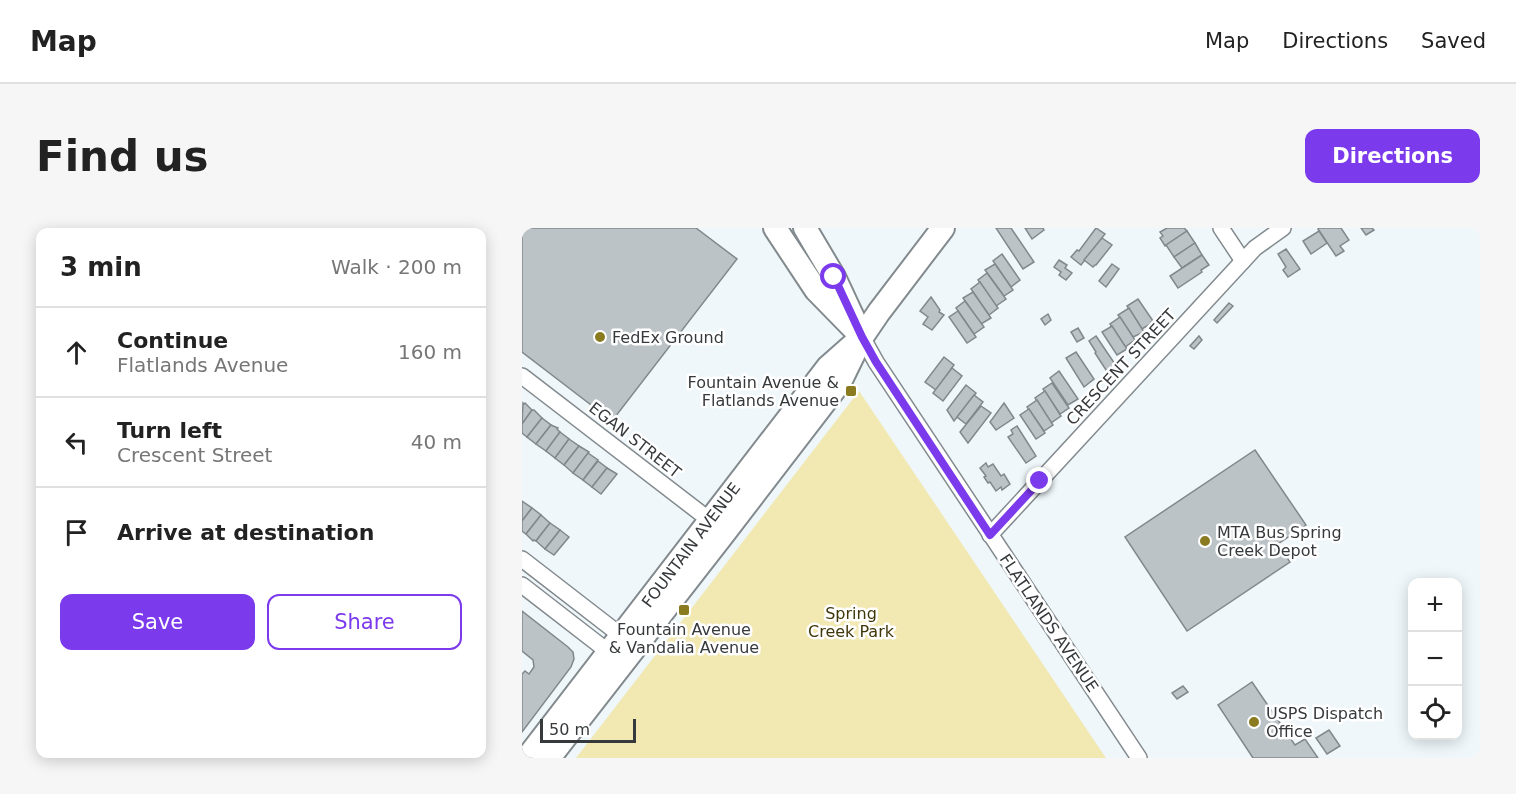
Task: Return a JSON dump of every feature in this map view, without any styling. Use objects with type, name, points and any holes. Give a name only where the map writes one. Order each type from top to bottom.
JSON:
[{"type":"main road","name":"FLATLANDS AVENUE","points":[[776,228],[816,290],[862,337]]},
{"type":"main road","name":"FLATLANDS AVENUE","points":[[805,228],[834,277],[862,337]]},
{"type":"main road","name":"FOUNTAIN AVENUE","points":[[527,758],[622,649],[718,526],[828,368],[862,337],[944,228]]},
{"type":"main road","name":"FOUNTAIN AVENUE","points":[[549,758],[622,649]]},
{"type":"street","points":[[1221,228],[1243,261]]},
{"type":"street","name":"CRESCENT STREET","points":[[990,535],[1255,248],[1283,228]]},
{"type":"street","name":"FLATLANDS AVENUE","points":[[862,337],[876,362],[1139,758]]},
{"type":"street","name":"EGAN STREET","points":[[522,376],[718,526]]},
{"type":"street","points":[[522,559],[622,649]]},
{"type":"street","points":[[522,585],[622,649]]},
{"type":"green space","name":"Spring Creek Park","points":[[859,391],[1106,758],[576,758]]},
{"type":"building","name":"FedEx Ground","points":[[522,228],[696,228],[737,259],[612,421],[522,352]]},
{"type":"building","points":[[996,228],[1011,228],[1034,262],[1023,269]]},
{"type":"building","points":[[1025,228],[1043,228],[1044,230],[1032,239]]},
{"type":"building","points":[[1096,228],[1105,234],[1081,265],[1071,257],[1077,250],[1079,251]]},
{"type":"building","points":[[1167,228],[1184,228],[1187,231],[1165,246],[1160,238],[1163,236],[1160,232]]},
{"type":"building","points":[[1319,228],[1341,228],[1349,240],[1340,246],[1344,251],[1336,256]]},
{"type":"building","points":[[1361,228],[1372,228],[1374,230],[1366,235]]},
{"type":"building","points":[[1187,231],[1195,243],[1174,257],[1166,245]]},
{"type":"building","points":[[1319,231],[1327,243],[1311,254],[1303,241]]},
{"type":"building","points":[[1102,238],[1112,245],[1093,267],[1084,260]]},
{"type":"building","points":[[1195,243],[1202,255],[1182,268],[1174,257]]},
{"type":"building","points":[[1286,249],[1300,269],[1288,277],[1283,270],[1286,267],[1278,254]]},
{"type":"building","points":[[1002,254],[1020,280],[1011,287],[993,261]]},
{"type":"building","points":[[1202,255],[1209,265],[1178,288],[1170,276]]},
{"type":"building","points":[[1059,260],[1067,265],[1065,268],[1072,273],[1066,280],[1054,267]]},
{"type":"building","points":[[995,264],[1013,290],[1004,296],[985,270]]},
{"type":"building","points":[[1112,264],[1119,269],[1106,287],[1099,281]]},
{"type":"building","points":[[987,273],[1006,299],[996,306],[978,280]]},
{"type":"building","points":[[980,282],[998,308],[989,315],[971,289]]},
{"type":"building","points":[[973,292],[991,318],[981,324],[963,298]]},
{"type":"building","points":[[931,297],[940,310],[939,312],[944,315],[932,330],[923,324],[928,317],[920,311]]},
{"type":"building","points":[[1138,299],[1153,321],[1142,329],[1127,306]]},
{"type":"building","points":[[965,301],[984,327],[974,334],[956,308]]},
{"type":"building","points":[[1229,303],[1233,306],[1217,323],[1214,320]]},
{"type":"building","points":[[1129,308],[1144,332],[1133,337],[1118,315]]},
{"type":"building","points":[[958,311],[976,337],[967,343],[949,317]]},
{"type":"building","points":[[1048,314],[1051,320],[1045,325],[1041,319]]},
{"type":"building","points":[[1120,317],[1135,340],[1125,347],[1110,324]]},
{"type":"building","points":[[1112,326],[1127,349],[1117,355],[1102,332]]},
{"type":"building","points":[[1078,328],[1084,338],[1077,342],[1071,332]]},
{"type":"building","points":[[1096,336],[1117,367],[1108,373],[1089,341]]},
{"type":"building","points":[[1199,336],[1202,340],[1194,349],[1190,346]]},
{"type":"building","points":[[1076,352],[1094,379],[1084,387],[1066,358]]},
{"type":"building","points":[[944,357],[954,365],[936,390],[925,382]]},
{"type":"building","points":[[952,368],[962,376],[943,401],[933,393]]},
{"type":"building","points":[[1059,371],[1078,399],[1068,405],[1050,378]]},
{"type":"building","points":[[1052,383],[1069,408],[1060,414],[1043,389]]},
{"type":"building","points":[[966,385],[976,393],[954,421],[947,410]]},
{"type":"building","points":[[1045,391],[1061,416],[1051,423],[1035,398]]},
{"type":"building","points":[[974,395],[983,402],[966,424],[957,417]]},
{"type":"building","points":[[1037,400],[1053,425],[1044,431],[1027,407]]},
{"type":"building","points":[[523,403],[532,410],[522,424]]},
{"type":"building","points":[[1004,403],[1014,418],[996,430],[990,422]]},
{"type":"building","points":[[981,406],[991,413],[968,443],[960,432]]},
{"type":"building","points":[[1029,409],[1045,433],[1036,439],[1020,415]]},
{"type":"building","points":[[532,410],[542,418],[527,437],[522,433],[522,424]]},
{"type":"building","points":[[542,418],[551,425],[536,444],[527,437]]},
{"type":"building","points":[[551,425],[558,428],[560,432],[546,451],[536,444]]},
{"type":"building","points":[[1017,426],[1036,456],[1026,463],[1008,437],[1013,434],[1011,430]]},
{"type":"building","points":[[560,432],[569,439],[555,458],[546,451]]},
{"type":"building","points":[[569,439],[579,446],[564,465],[555,458]]},
{"type":"building","points":[[579,446],[589,452],[573,473],[564,465]]},
{"type":"building","name":"MTA Bus Spring Creek Depot","points":[[1255,450],[1306,525],[1278,544],[1290,562],[1187,631],[1125,537]]},
{"type":"building","points":[[588,453],[598,460],[583,480],[573,473]]},
{"type":"building","points":[[598,461],[607,468],[592,487],[583,480]]},
{"type":"building","points":[[986,463],[988,467],[993,464],[1001,476],[1004,474],[1010,484],[996,491],[990,482],[988,483],[980,468]]},
{"type":"building","points":[[607,468],[617,474],[601,494],[592,487]]},
{"type":"building","points":[[522,501],[532,508],[522,521]]},
{"type":"building","points":[[532,508],[541,515],[526,534],[522,531],[522,521]]},
{"type":"building","points":[[541,515],[550,523],[536,541],[533,541],[526,534]]},
{"type":"building","points":[[550,523],[560,530],[545,549],[536,541]]},
{"type":"building","points":[[560,530],[569,537],[554,555],[545,549]]},
{"type":"building","points":[[522,611],[568,647],[573,652],[574,659],[571,667],[522,732],[522,674],[525,671],[529,674],[534,667],[533,660],[522,651]]},
{"type":"building","name":"USPS Dispatch Office","points":[[1252,682],[1295,745],[1305,739],[1318,758],[1253,758],[1218,705]]},
{"type":"building","points":[[1183,686],[1188,692],[1177,699],[1172,693]]},
{"type":"building","points":[[1329,730],[1340,746],[1327,754],[1316,738]]},
{"type":"place","name":"FedEx Ground","points":[[600,337]]},
{"type":"place","name":"Fountain Avenue & Flatlands Avenue","points":[[851,391]]},
{"type":"place","name":"MTA Bus Spring Creek Depot","points":[[1205,541]]},
{"type":"place","name":"Fountain Avenue & Vandalia Avenue","points":[[684,610]]},
{"type":"place","name":"USPS Dispatch Office","points":[[1254,722]]},
{"type":"route","points":[[834,277],[876,362],[990,535],[1040,481]]}]
